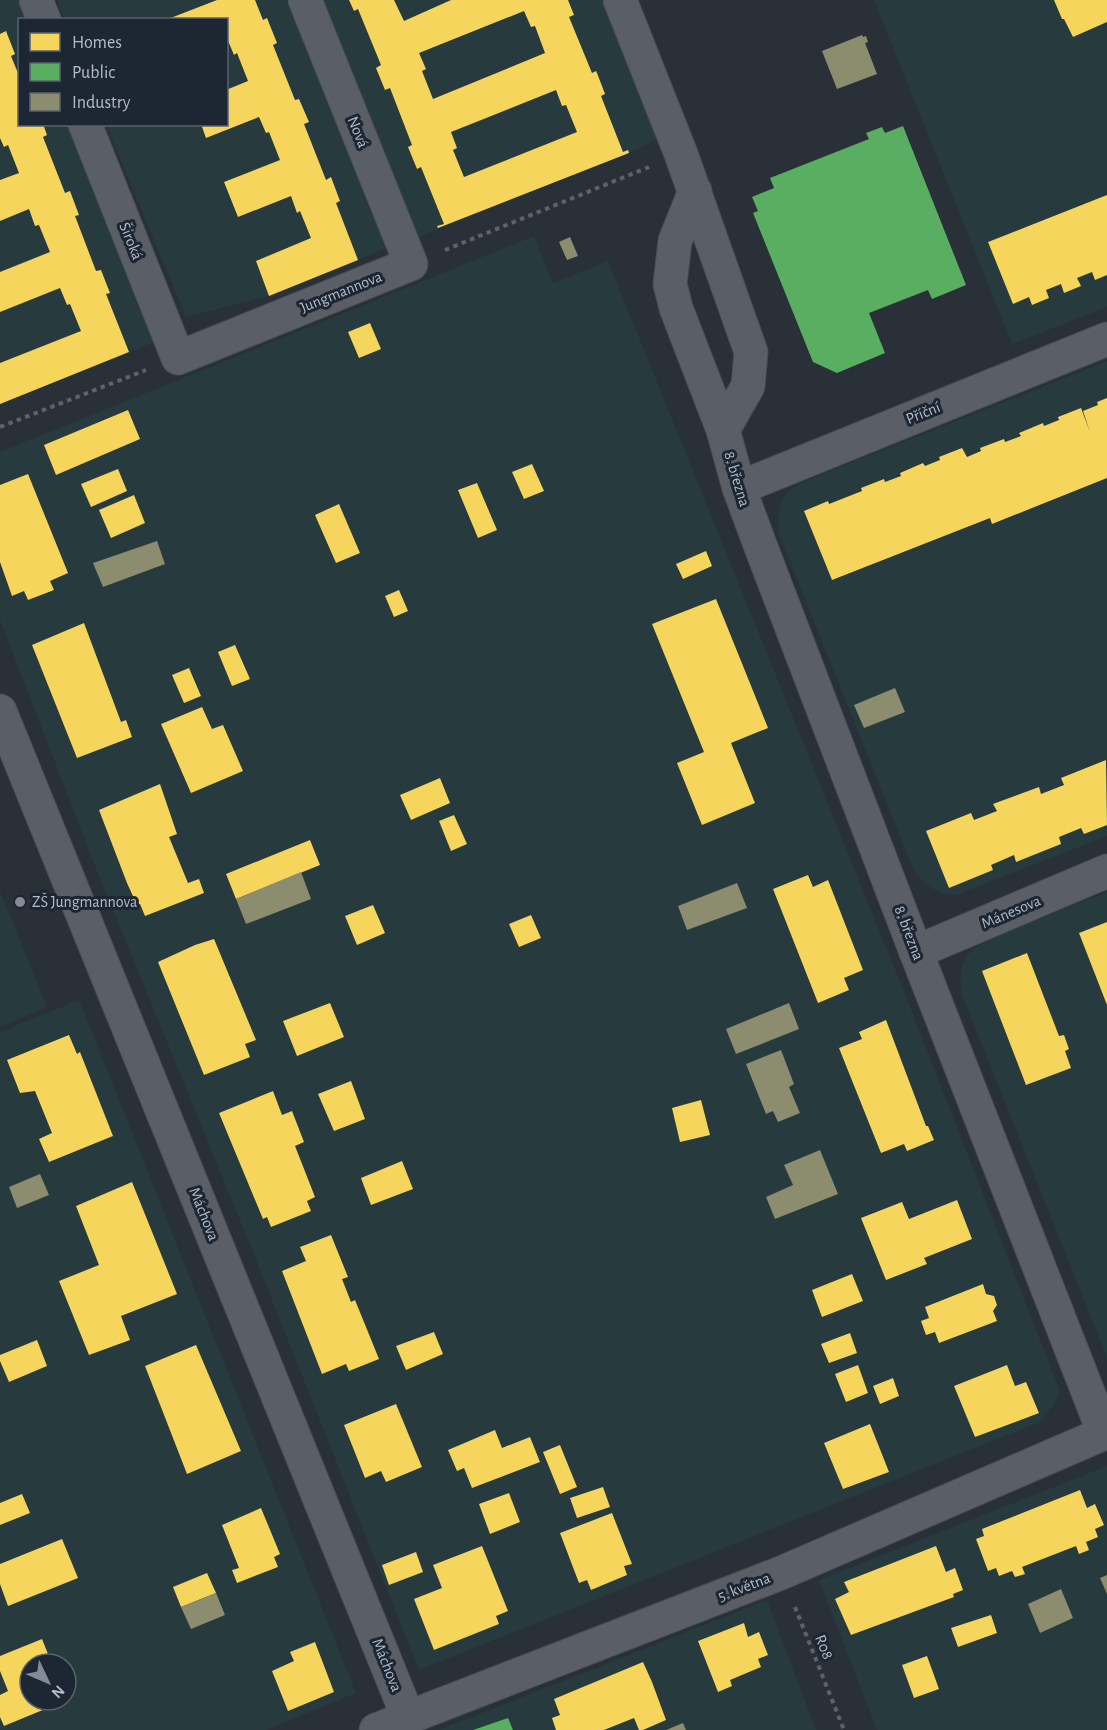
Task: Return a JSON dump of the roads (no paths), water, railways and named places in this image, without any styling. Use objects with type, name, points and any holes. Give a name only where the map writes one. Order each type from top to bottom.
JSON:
[{"type":"street","points":[[36,0],[43,18]]},
{"type":"street","name":"Nová","points":[[305,0],[411,264]]},
{"type":"street","name":"8. března","points":[[620,0],[695,191],[752,352],[748,386],[723,430]]},
{"type":"street","name":"Široká","points":[[86,126],[178,358]]},
{"type":"street","name":"8. března","points":[[695,191],[675,241],[670,284],[676,308],[723,430],[739,488],[916,952],[1105,1432]]},
{"type":"street","name":"Jungmannova","points":[[178,358],[411,264]]},
{"type":"street","name":"Příční","points":[[739,488],[1107,339]]},
{"type":"street","name":"Máchova","points":[[0,711],[408,1717]]},
{"type":"street","name":"Mánesova","points":[[916,952],[1107,871]]},
{"type":"street","name":"5. května","points":[[376,1730],[781,1573],[1105,1432]]},
{"type":"place","name":"ZŠ Jungmannova","points":[[20,902]]}]
